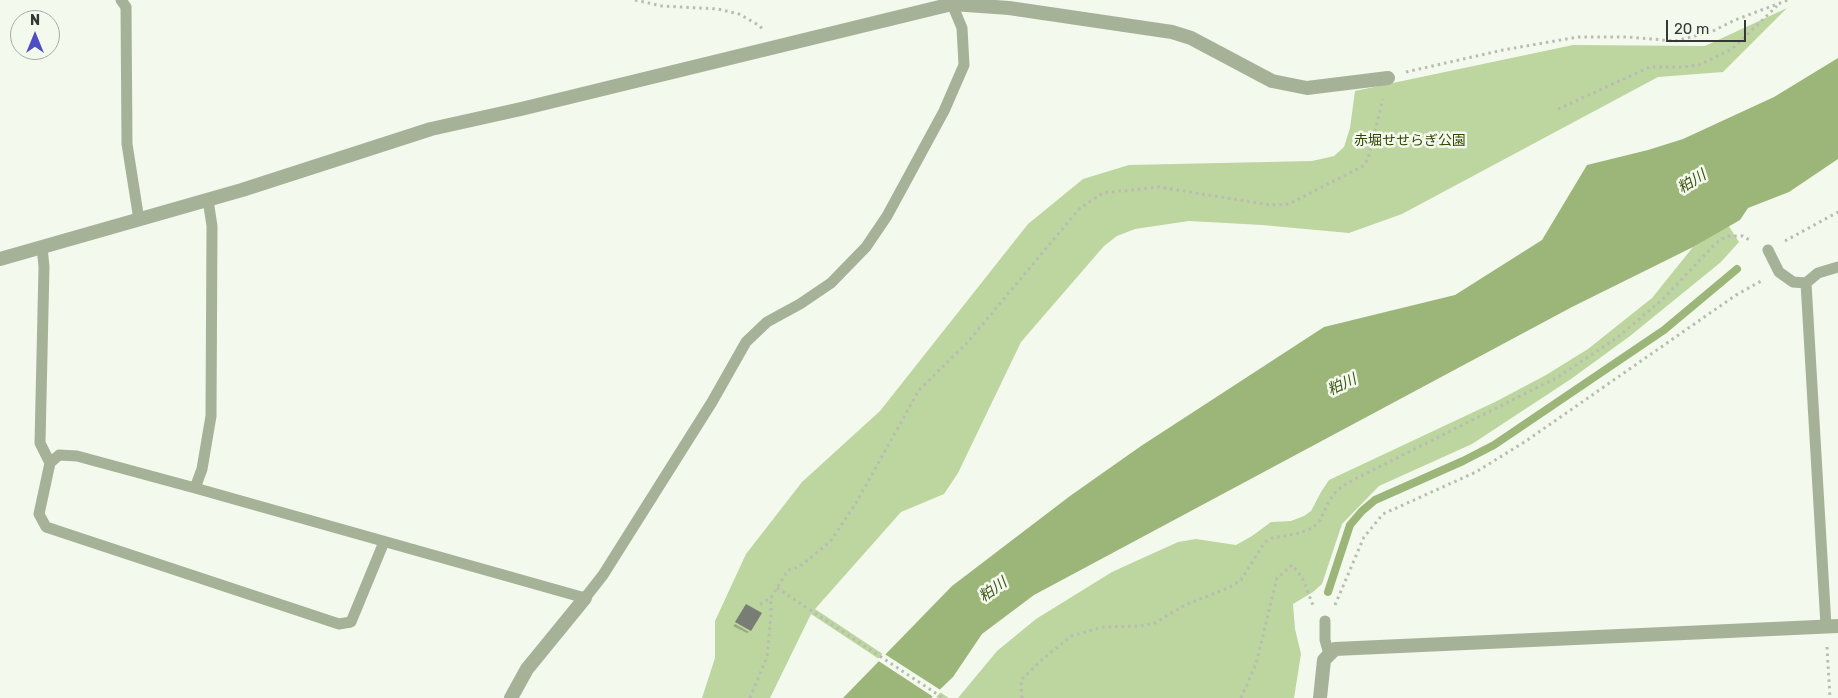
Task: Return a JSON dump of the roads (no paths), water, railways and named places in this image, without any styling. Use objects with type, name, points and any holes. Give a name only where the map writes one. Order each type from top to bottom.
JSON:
[{"type":"street","points":[[0,259],[208,200],[431,129],[521,109],[952,2],[1009,8],[1172,32],[1191,38],[1272,81],[1307,88],[1388,78]]},
{"type":"street","points":[[511,698],[528,669],[586,598]]},
{"type":"street","points":[[1320,698],[1324,660],[1335,649],[1832,626]]},
{"type":"lane","points":[[120,0],[126,7],[127,144],[139,220]]},
{"type":"lane","points":[[384,542],[351,622],[339,624],[46,527],[38,514],[50,463],[59,455],[77,456],[586,598],[604,575],[712,402],[746,342],[767,322],[800,304],[831,283],[866,247],[887,216],[944,111],[964,65],[962,28],[952,2]]},
{"type":"lane","points":[[195,488],[202,469],[211,416],[212,226],[208,200]]},
{"type":"lane","points":[[42,247],[44,267],[40,443],[50,463]]},
{"type":"lane","points":[[1768,250],[1779,272],[1793,282],[1806,283],[1818,273],[1838,266]]},
{"type":"lane","points":[[1806,283],[1832,626]]},
{"type":"lane","points":[[1325,621],[1325,640],[1329,654]]},
{"type":"water","name":"粕川","points":[[1838,58],[1838,159],[1789,192],[1748,208],[1740,220],[1693,247],[1572,307],[1034,595],[982,634],[953,677],[931,698],[843,698],[952,586],[1070,496],[1141,446],[1324,327],[1455,295],[1542,240],[1587,165],[1683,139],[1774,97]]},
{"type":"waterway","points":[[1328,592],[1350,525],[1375,500],[1463,461],[1494,445],[1664,330],[1737,269]]},
{"type":"park label","name":"赤堀せせらぎ公園","points":[[1410,141]]}]
